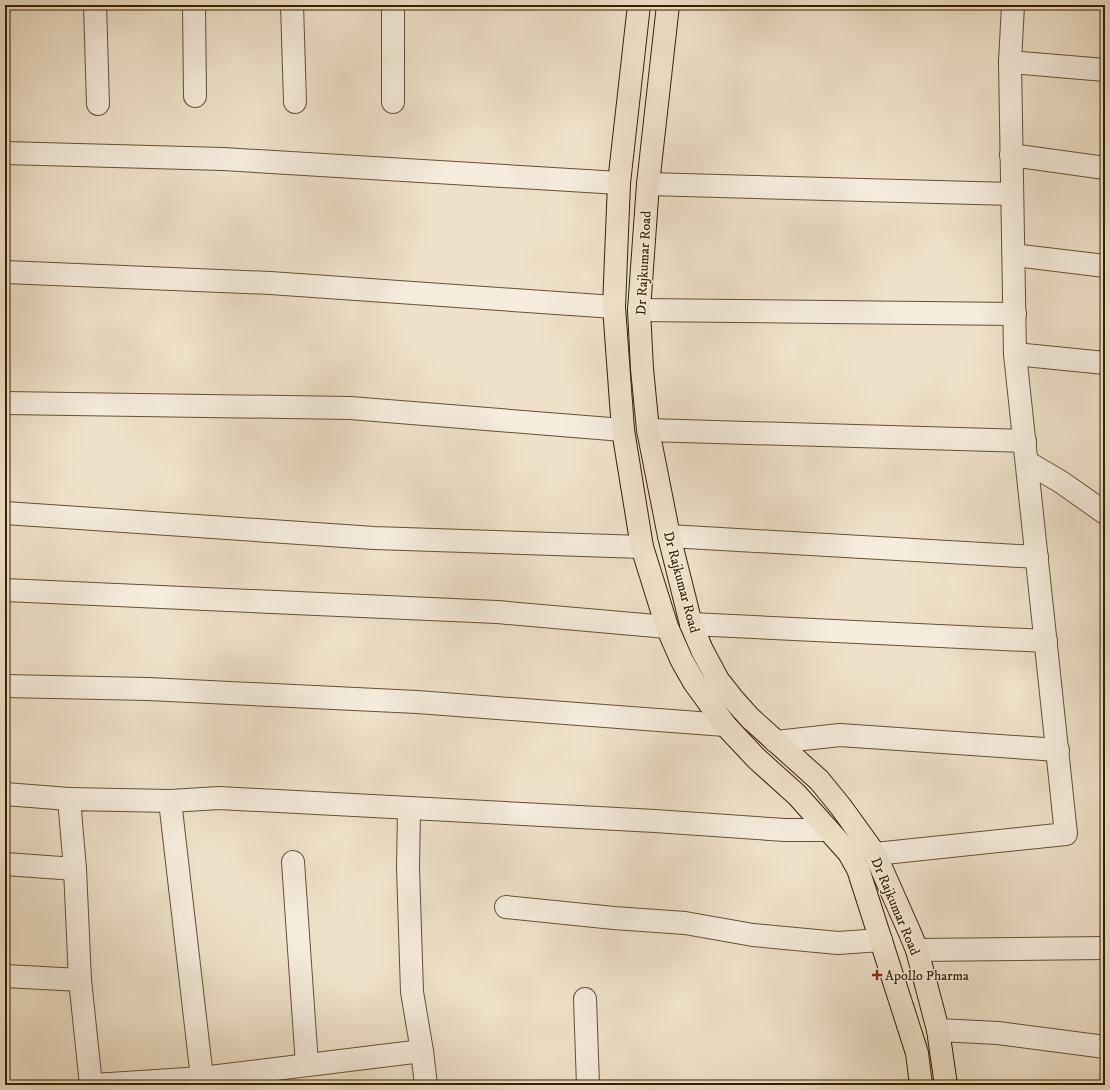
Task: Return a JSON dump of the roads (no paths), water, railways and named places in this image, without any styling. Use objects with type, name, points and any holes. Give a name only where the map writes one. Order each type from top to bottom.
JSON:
[{"type":"main road","name":"Dr Rajkumar Road","points":[[639,5],[619,183],[614,307],[623,430],[642,547],[667,627],[694,682],[725,725],[758,759],[797,795],[849,853],[858,869],[917,1053],[921,1085]]},
{"type":"main road","name":"Dr Rajkumar Road","points":[[668,5],[648,184],[639,310],[642,369],[648,430],[669,536],[691,624],[702,650],[718,680],[750,718],[819,780],[841,806],[875,854],[917,950],[938,1030],[946,1085]]},
{"type":"street","points":[[94,5],[98,104]]},
{"type":"street","points":[[194,5],[195,96]]},
{"type":"street","points":[[292,5],[295,102]]},
{"type":"street","points":[[393,5],[393,102]]},
{"type":"street","points":[[875,854],[1066,834],[1016,354],[1010,62],[1013,5]]},
{"type":"street","points":[[1010,62],[1105,70]]},
{"type":"street","points":[[5,153],[223,159],[619,183]]},
{"type":"street","points":[[1011,155],[1105,168]]},
{"type":"street","points":[[648,184],[1012,194]]},
{"type":"street","points":[[1014,255],[1105,266]]},
{"type":"street","points":[[5,272],[270,283],[614,307]]},
{"type":"street","points":[[639,310],[1015,314]]},
{"type":"street","points":[[1016,354],[1105,363]]},
{"type":"street","points":[[5,404],[350,408],[623,430]]},
{"type":"street","points":[[648,430],[1026,451],[1060,482],[1105,513]]},
{"type":"street","points":[[5,513],[374,538],[642,547]]},
{"type":"street","points":[[669,536],[1037,557]]},
{"type":"street","points":[[5,590],[497,612],[667,627]]},
{"type":"street","points":[[691,624],[1046,641]]},
{"type":"street","points":[[5,686],[156,689],[417,702],[725,725]]},
{"type":"street","points":[[776,742],[840,735],[1058,750]]},
{"type":"street","points":[[5,794],[69,799],[170,801],[219,798],[655,821],[785,830],[828,830]]},
{"type":"street","points":[[69,799],[76,869],[80,980],[93,1085],[202,1078],[422,1051]]},
{"type":"street","points":[[170,801],[202,1078]]},
{"type":"street","points":[[409,809],[408,868],[412,992],[426,1085]]},
{"type":"street","points":[[293,862],[307,1065]]},
{"type":"street","points":[[5,864],[76,869]]},
{"type":"street","points":[[506,907],[614,918],[685,923],[753,934],[838,943],[881,940]]},
{"type":"street","points":[[917,950],[1105,948]]},
{"type":"street","points":[[5,976],[80,980]]},
{"type":"street","points":[[585,999],[588,1085]]},
{"type":"street","points":[[938,1030],[998,1032],[1105,1047]]},
{"type":"place","name":"Apollo Pharma","points":[[877,975]]}]
